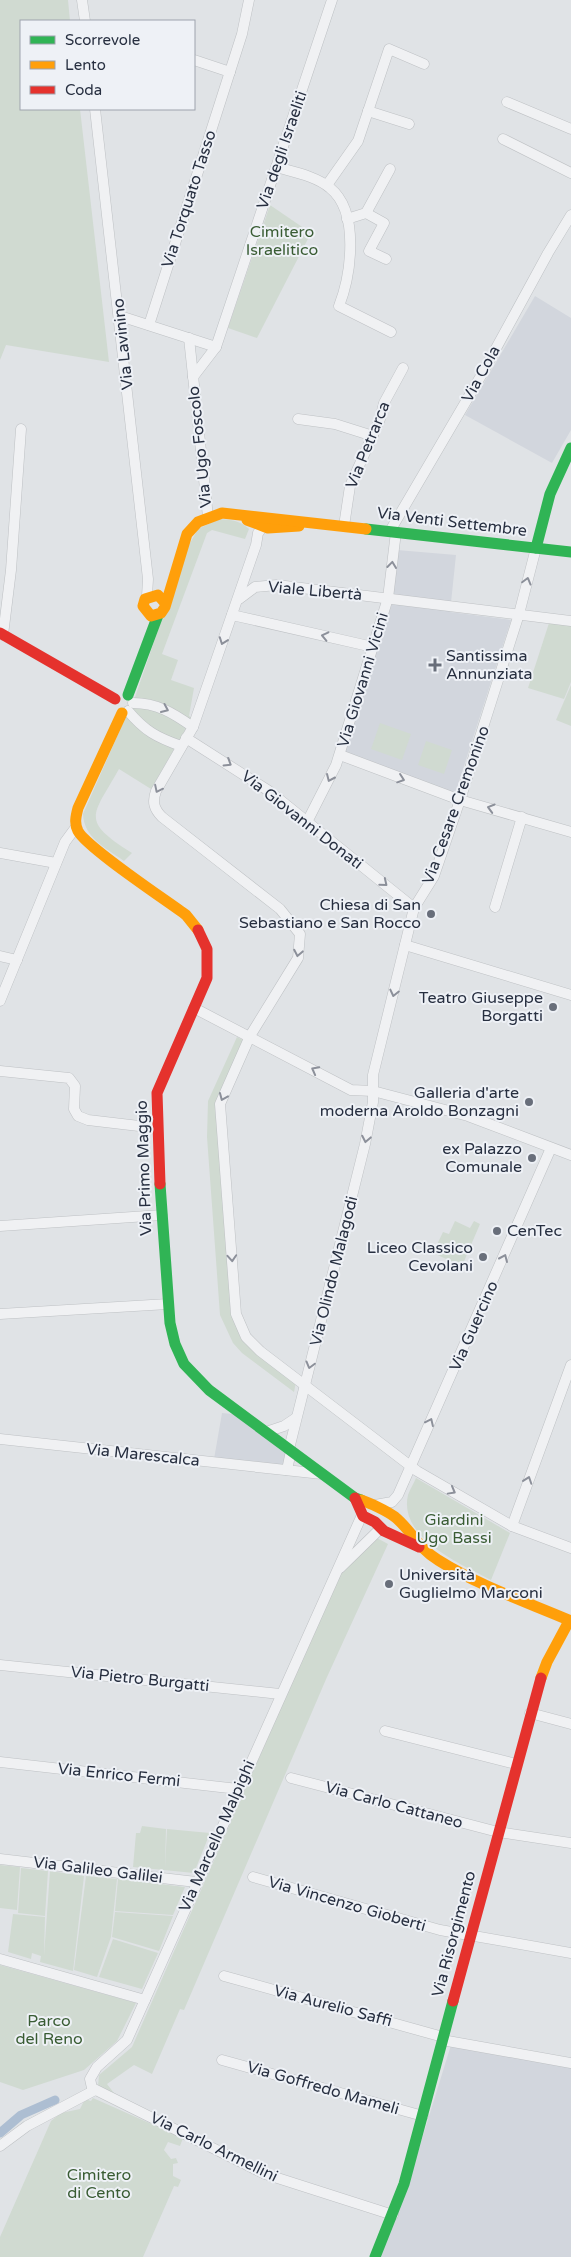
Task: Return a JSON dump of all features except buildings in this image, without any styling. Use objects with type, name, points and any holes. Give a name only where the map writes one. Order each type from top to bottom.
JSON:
[{"type":"street","points":[[82,0],[85,20]]},
{"type":"street","name":"Via Torquato Tasso","points":[[149,325],[242,34],[249,0]]},
{"type":"street","name":"Via degli Israeliti","points":[[216,347],[332,0]]},
{"type":"street","points":[[327,185],[354,148],[389,49],[424,64]]},
{"type":"street","points":[[195,60],[230,72]]},
{"type":"street","points":[[507,102],[571,129]]},
{"type":"street","name":"Via Lavinino","points":[[95,110],[120,316],[148,579],[156,597]]},
{"type":"street","points":[[368,111],[409,124]]},
{"type":"street","points":[[503,139],[571,173]]},
{"type":"street","points":[[276,167],[327,185],[340,199],[347,219],[350,267],[339,306],[392,332]]},
{"type":"street","points":[[347,219],[366,213],[390,169]]},
{"type":"street","points":[[366,213],[384,222],[369,251],[386,260]]},
{"type":"street","name":"Via Cola","points":[[393,532],[571,215]]},
{"type":"street","points":[[120,316],[216,347]]},
{"type":"street","name":"Via Ugo Foscolo","points":[[189,338],[208,517]]},
{"type":"street","name":"Via Ugo Foscolo","points":[[193,377],[216,347]]},
{"type":"street","name":"Via Petrarca","points":[[344,526],[350,486],[384,403],[403,368]]},
{"type":"street","points":[[298,419],[336,424],[372,436]]},
{"type":"street","points":[[21,428],[11,570],[1,634],[114,699],[119,694],[128,706]]},
{"type":"street","points":[[536,548],[550,494],[571,448]]},
{"type":"street","name":"Via Venti Settembre","points":[[222,513],[262,526],[281,528],[330,524]]},
{"type":"street","name":"Via Venti Settembre","points":[[156,597],[172,579],[187,534],[194,525],[208,517],[222,513],[571,552]]},
{"type":"street","points":[[241,518],[251,528],[256,545]]},
{"type":"street","points":[[262,526],[273,520],[289,520]]},
{"type":"street","name":"Viale Libertà","points":[[193,726],[262,526]]},
{"type":"street","name":"Via Giovanni Vicini","points":[[307,822],[340,755],[388,598],[393,532]]},
{"type":"street","name":"Via Cesare Cremonino","points":[[373,1091],[373,1075],[414,908],[431,882],[460,800],[536,548]]},
{"type":"street","name":"Viale Libertà","points":[[237,602],[251,589],[270,584],[571,621]]},
{"type":"street","points":[[156,597],[164,610],[153,615],[142,606],[156,597]]},
{"type":"street","points":[[490,688],[492,688],[517,614]]},
{"type":"street","points":[[0,1001],[56,863],[69,834],[76,826],[75,818],[78,808],[128,706],[150,636],[153,615]]},
{"type":"street","points":[[232,615],[373,647]]},
{"type":"street","points":[[128,706],[153,704],[168,710],[193,726],[154,796],[156,810],[280,909],[300,934],[298,958],[250,1036],[220,1104],[236,1314],[246,1337],[260,1351],[304,1386],[410,1466],[512,1526],[571,1548]]},
{"type":"street","name":"Via Giovanni Donati","points":[[128,706],[141,727],[158,738],[184,742],[255,781],[414,908]]},
{"type":"street","points":[[340,755],[460,800],[571,832]]},
{"type":"street","points":[[495,907],[522,817]]},
{"type":"street","name":"Via Primo Maggio","points":[[76,826],[79,834],[90,844],[174,904],[199,929],[206,947],[209,966],[207,980],[159,1086],[156,1128],[168,1304],[173,1338],[184,1364],[209,1390],[356,1498],[366,1508]]},
{"type":"street","points":[[0,853],[56,863]]},
{"type":"street","points":[[405,945],[571,995]]},
{"type":"street","points":[[0,956],[17,960]]},
{"type":"street","points":[[194,1008],[351,1090],[373,1091],[468,1116],[571,1155]]},
{"type":"street","points":[[0,1071],[69,1078],[75,1086],[74,1109],[78,1116],[88,1120],[156,1128]]},
{"type":"street","name":"Via Olindo Malagodi","points":[[290,1450],[304,1386],[346,1227],[366,1136],[373,1091]]},
{"type":"street","name":"Via Guercino","points":[[392,1502],[398,1495],[551,1148]]},
{"type":"street","points":[[0,1226],[162,1215]]},
{"type":"street","points":[[0,1314],[168,1304]]},
{"type":"street","points":[[512,1526],[571,1365]]},
{"type":"street","points":[[266,1432],[284,1426],[296,1418]]},
{"type":"street","name":"Via Marescalca","points":[[0,1439],[322,1474]]},
{"type":"street","points":[[287,1470],[290,1450]]},
{"type":"street","points":[[366,1508],[392,1502],[396,1528],[385,1530]]},
{"type":"street","points":[[366,1508],[382,1511],[395,1519],[420,1547]]},
{"type":"street","points":[[366,1508],[385,1530],[420,1547],[454,1570],[570,1619]]},
{"type":"street","name":"Via Marcello Malpighi","points":[[95,2090],[90,2082],[92,2072],[124,2043],[280,1694],[366,1508]]},
{"type":"street","name":"Via Marcello Malpighi","points":[[336,1572],[385,1530]]},
{"type":"street","name":"Via Risorgimento","points":[[375,2257],[393,2215],[423,2116],[516,1764],[543,1670],[570,1619]]},
{"type":"street","name":"Via Pietro Burgatti","points":[[0,1664],[280,1694]]},
{"type":"street","points":[[530,1713],[571,1724]]},
{"type":"street","points":[[385,1731],[516,1764]]},
{"type":"street","name":"Via Enrico Fermi","points":[[0,1762],[238,1789]]},
{"type":"street","name":"Via Carlo Cattaneo","points":[[291,1778],[498,1832],[571,1844]]},
{"type":"street","name":"Via Galileo Galilei","points":[[0,1859],[196,1882]]},
{"type":"street","name":"Via Vincenzo Gioberti","points":[[253,1877],[373,1912],[470,1937],[571,1953]]},
{"type":"street","points":[[0,1959],[144,2000]]},
{"type":"street","name":"Via Aurelio Saffi","points":[[224,1976],[443,2038],[571,2063]]},
{"type":"street","name":"Via Goffredo Mameli","points":[[222,2060],[423,2116]]},
{"type":"street","points":[[0,2146],[27,2126],[95,2090]]},
{"type":"street","name":"Via Carlo Armellini","points":[[95,2090],[265,2174],[393,2215]]},
{"type":"shaded area","points":[[535,296],[571,318],[571,430],[552,463],[465,415]]},
{"type":"shaded area","name":"Santissima Annunziata","points":[[397,550],[456,555],[450,612],[511,620],[455,794],[343,755],[392,604]]},
{"type":"shaded area","points":[[222,1413],[233,1414],[286,1454],[283,1468],[214,1459]]},
{"type":"shaded area","points":[[451,2045],[571,2066],[571,2257],[379,2257],[409,2181]]},
{"type":"green space","points":[[0,0],[68,0],[70,20],[20,20],[20,110],[80,110],[109,362],[6,345],[0,360]]},
{"type":"green space","name":"Cimitero Israelitico","points":[[270,205],[311,233],[257,338],[228,328]]},
{"type":"green space","points":[[219,519],[235,521],[249,529],[245,539],[212,530],[207,533],[162,654],[178,660],[171,680],[194,688],[189,716],[192,718],[151,789],[119,769],[98,808],[96,817],[98,825],[104,833],[132,853],[124,861],[97,842],[87,830],[83,814],[127,714],[133,707],[185,552],[198,529]]},
{"type":"green space","points":[[549,623],[571,626],[571,682],[564,699],[528,688]]},
{"type":"green space","points":[[571,685],[571,726],[556,720]]},
{"type":"green space","points":[[380,723],[411,734],[402,760],[371,749]]},
{"type":"green space","points":[[426,741],[452,750],[444,774],[418,765]]},
{"type":"green space","points":[[237,1037],[245,1041],[219,1101],[231,1314],[296,1382],[294,1392],[242,1353],[233,1343],[220,1315],[207,1137],[208,1101]]},
{"type":"green space","points":[[455,1221],[470,1228],[474,1221],[480,1224],[462,1266],[433,1253],[443,1232],[449,1234]]},
{"type":"green space","name":"Giardini Ugo Bassi","points":[[416,1478],[510,1533],[491,1580],[434,1548],[422,1537],[413,1524],[407,1510],[408,1495]]},
{"type":"green space","points":[[377,1538],[388,1544],[327,1677],[184,2010],[180,2009],[152,2074],[134,2065],[107,2084],[117,2097],[98,2086],[99,2075],[132,2047],[342,1569]]},
{"type":"green space","points":[[142,1826],[166,1829],[165,1868],[167,1829],[210,1833],[194,1873],[133,1867],[136,1833],[140,1833]]},
{"type":"green space","points":[[0,1865],[20,1867],[17,1910],[0,1908]]},
{"type":"green space","points":[[21,1868],[48,1871],[45,1916],[18,1913]]},
{"type":"green space","points":[[50,1871],[84,1876],[73,1971],[40,1962],[41,1956],[32,1953],[31,1959],[8,1952],[13,1914],[45,1917],[44,1956]]},
{"type":"green space","points":[[86,1876],[117,1879],[111,1937],[97,1977],[74,1970]]},
{"type":"green space","points":[[118,1879],[185,1887],[173,1915],[115,1911]]},
{"type":"green space","points":[[115,1912],[173,1916],[159,1951],[112,1937]]},
{"type":"green space","points":[[113,1939],[158,1953],[142,1989],[99,1977]]},
{"type":"green space","name":"Parco del Reno","points":[[0,1965],[136,2003],[117,2041],[84,2070],[23,2090],[0,2082]]},
{"type":"green space","name":"Cimitero di Cento","points":[[93,2098],[183,2138],[180,2146],[168,2142],[164,2150],[171,2159],[176,2158],[178,2163],[173,2164],[173,2176],[181,2180],[178,2187],[174,2186],[143,2257],[0,2257],[0,2237],[51,2121],[61,2113],[80,2109],[85,2099],[91,2101]]},
{"type":"waterway","points":[[0,2133],[21,2115],[55,2100]]},
{"type":"traffic: fast","points":[[536,548],[550,494],[571,448]]},
{"type":"traffic: fast","points":[[366,529],[571,552]]},
{"type":"traffic: fast","points":[[128,695],[158,615]]},
{"type":"traffic: fast","points":[[160,1184],[170,1323],[175,1344],[184,1364],[209,1390],[355,1498],[361,1500]]},
{"type":"traffic: fast","points":[[375,2257],[404,2184],[453,2001]]},
{"type":"traffic: slow","points":[[165,603],[158,595],[145,599],[143,606],[151,616],[161,613],[165,607],[187,534],[198,522],[222,513],[366,529]]},
{"type":"traffic: slow","points":[[247,520],[268,528],[299,526]]},
{"type":"traffic: slow","points":[[122,713],[78,808],[76,820],[78,831],[84,839],[128,874],[186,915],[198,930]]},
{"type":"traffic: slow","points":[[361,1500],[395,1517],[420,1545],[438,1560],[486,1586],[571,1621]]},
{"type":"traffic: slow","points":[[541,1678],[547,1662],[569,1621]]},
{"type":"traffic: jam","points":[[0,633],[115,699]]},
{"type":"traffic: jam","points":[[160,1184],[157,1093],[207,978],[207,949],[198,930]]},
{"type":"traffic: jam","points":[[355,1498],[363,1516],[375,1522],[384,1531],[419,1547]]},
{"type":"traffic: jam","points":[[453,2001],[541,1678]]},
{"type":"place","name":"Santissima Annunziata","points":[[435,665]]},
{"type":"place","name":"Chiesa di San Sebastiano e San Rocco","points":[[431,914]]},
{"type":"place","name":"Teatro Giuseppe Borgatti","points":[[553,1007]]},
{"type":"place","name":"Galleria d'arte moderna Aroldo Bonzagni","points":[[529,1102]]},
{"type":"place","name":"ex Palazzo Comunale","points":[[532,1158]]},
{"type":"place","name":"CenTec","points":[[497,1231]]},
{"type":"place","name":"Liceo Classico Cevolani","points":[[483,1257]]},
{"type":"place","name":"Università Guglielmo Marconi","points":[[389,1584]]}]
